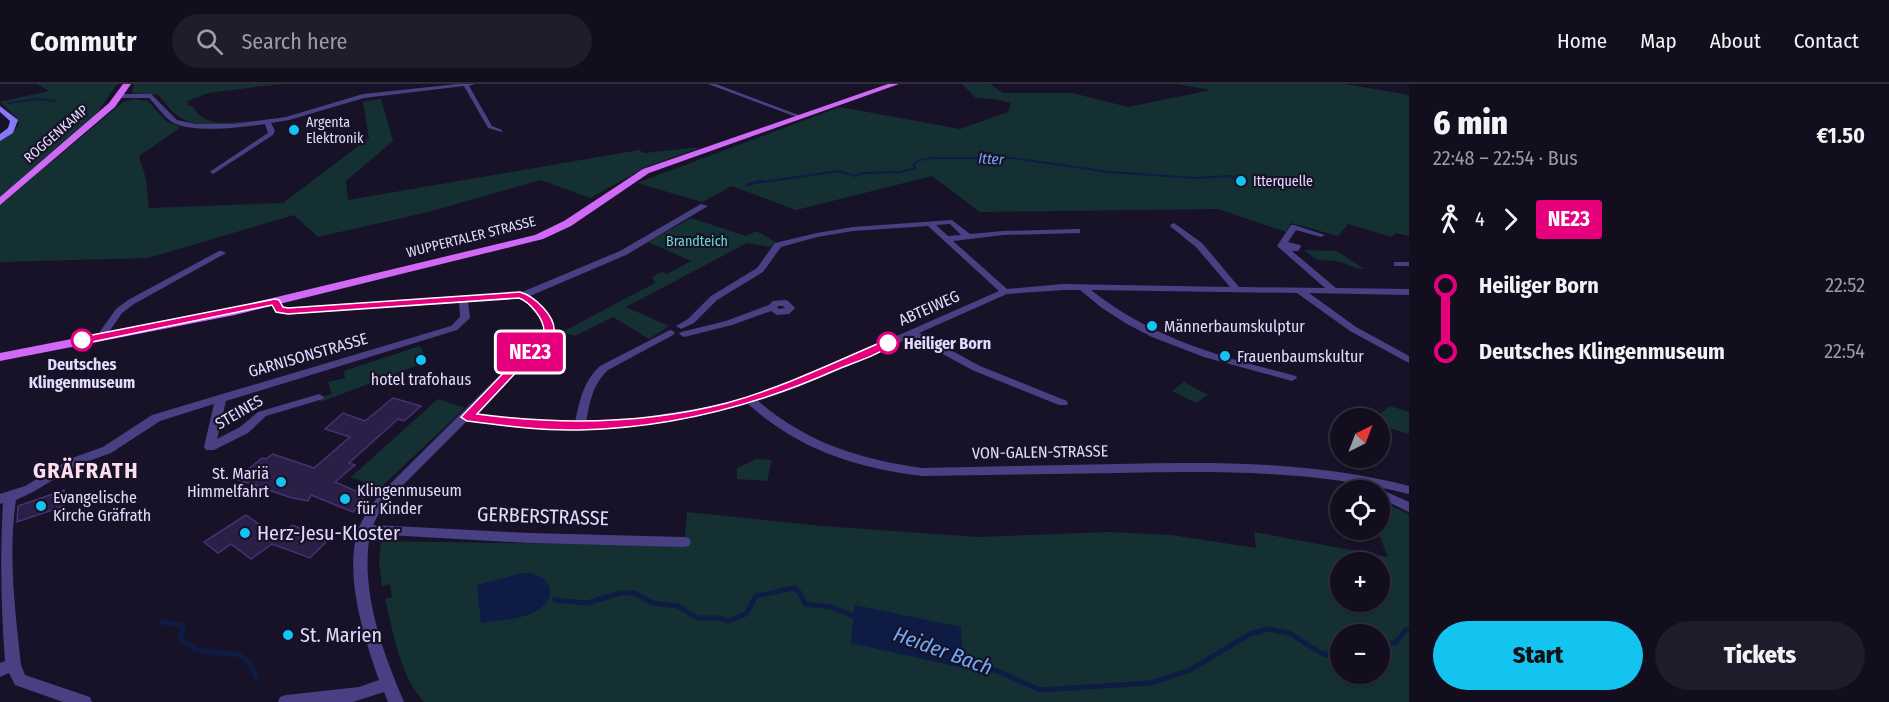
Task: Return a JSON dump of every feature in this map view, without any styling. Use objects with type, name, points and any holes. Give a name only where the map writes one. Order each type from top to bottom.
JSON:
[{"type":"main road","name":"ROGGENKAMP","points":[[0,202],[118,98],[127,84]]},
{"type":"main road","name":"WUPPERTALER STRASSE","points":[[0,357],[275,302],[540,237],[567,225],[623,184],[646,171],[895,84]]},
{"type":"street","points":[[118,98],[157,101],[171,118],[187,124],[221,127],[268,123],[331,106],[404,92],[472,84]]},
{"type":"street","points":[[711,84],[804,116]]},
{"type":"street","points":[[466,85],[490,127],[500,131]]},
{"type":"street","points":[[0,108],[14,120],[10,131],[0,138]]},
{"type":"street","points":[[213,172],[271,134],[268,123]]},
{"type":"street","points":[[396,702],[375,647],[367,610],[361,554],[365,529],[378,506],[393,488],[467,417],[549,332],[548,323],[524,295],[623,253],[704,206]]},
{"type":"street","points":[[580,426],[587,390],[596,375],[604,368],[670,333],[676,336],[714,298],[760,270],[778,246],[831,232],[952,222],[967,236]]},
{"type":"street","points":[[930,224],[1005,292]]},
{"type":"street","points":[[1174,225],[1210,257],[1236,289]]},
{"type":"street","points":[[1321,235],[1294,227],[1284,246],[1334,291]]},
{"type":"street","points":[[946,239],[1077,231]]},
{"type":"street","points":[[101,337],[119,311],[131,302],[222,253]]},
{"type":"street","points":[[1397,264],[1409,264]]},
{"type":"street","points":[[1082,287],[1119,317],[1163,339],[1205,355],[1292,378]]},
{"type":"street","name":"ABTEIWEG","points":[[467,417],[527,424],[580,426],[656,420],[702,412],[750,400],[794,384],[1005,292],[1082,287],[1409,292]]},
{"type":"street","points":[[1299,290],[1353,329],[1409,360]]},
{"type":"street","name":"GARNISONSTRASSE","points":[[275,302],[279,310],[288,311],[524,295]]},
{"type":"street","name":"GARNISONSTRASSE","points":[[5,498],[76,461],[113,446],[156,418],[454,328],[465,318],[463,300]]},
{"type":"street","points":[[682,330],[729,323],[772,307]]},
{"type":"street","points":[[912,333],[976,368],[1063,403]]},
{"type":"street","name":"STEINES","points":[[222,397],[210,447],[244,430],[262,414],[319,397]]},
{"type":"street","name":"VON-GALEN-STRASSE","points":[[750,400],[779,426],[814,445],[869,464],[905,470],[922,472],[1191,467],[1303,472],[1409,490]]},
{"type":"street","points":[[5,498],[7,507],[4,561],[6,667],[20,680],[84,702]]},
{"type":"street","points":[[1390,498],[1409,507]]},
{"type":"street","name":"GERBERSTRASSE","points":[[365,529],[684,542]]},
{"type":"street","points":[[286,702],[360,694],[388,684]]},
{"type":"green space","points":[[37,84],[117,84],[92,120],[0,197],[0,140],[15,130],[19,124],[16,117],[0,102],[49,91]]},
{"type":"green space","points":[[134,84],[281,84],[208,93],[188,101],[187,106],[192,106],[199,114],[214,122],[259,122],[205,125],[185,120],[175,114],[158,95],[132,93]]},
{"type":"green space","points":[[962,84],[990,84],[1003,93],[1072,93],[1128,107],[1211,90],[1176,84],[1345,84],[1409,95],[1409,236],[1395,233],[1392,237],[1348,224],[1338,236],[1291,223],[1286,232],[1218,209],[980,212],[932,176],[796,210],[732,186],[702,202],[637,183],[840,107],[960,129],[1008,112],[1011,103],[976,98]]},
{"type":"green space","points":[[133,99],[148,101],[166,121],[181,127],[139,156],[146,179],[149,208],[283,203],[369,138],[363,102],[381,99],[393,141],[346,181],[348,200],[639,150],[644,153],[702,147],[648,166],[590,198],[541,180],[428,212],[318,237],[294,215],[148,258],[0,262],[0,205],[123,102]]},
{"type":"green space","name":"Brandteich","points":[[691,218],[746,236],[757,231],[775,242],[771,247],[747,243],[626,307],[669,326],[649,339],[613,317],[575,336],[562,332],[655,283],[652,277],[662,272],[667,274],[691,261],[648,242]]},
{"type":"green space","points":[[1304,250],[1337,251],[1364,269],[1318,259]]},
{"type":"green space","points":[[420,346],[428,361],[321,402],[320,397],[332,394],[328,382],[345,378],[344,371]]},
{"type":"green space","points":[[1184,382],[1208,395],[1196,403],[1172,391]]},
{"type":"green space","points":[[438,399],[465,408],[380,488],[351,477]]},
{"type":"green space","points":[[1390,406],[1409,412],[1409,434],[1390,428],[1390,408],[1388,408]]},
{"type":"green space","points":[[756,459],[772,460],[767,481],[737,479],[737,468]]},
{"type":"green space","points":[[1390,505],[1409,514],[1409,702],[424,702],[409,679],[398,653],[385,599],[392,597],[390,584],[382,586],[379,562],[381,541],[684,546],[687,512],[822,526],[978,537],[1110,532],[1171,535],[1256,548],[1254,532],[1361,552],[1330,552],[1330,612],[1390,612],[1390,552],[1386,552],[1381,540],[1390,540]],"holes":[[[529,573],[529,614],[477,585]],[[855,606],[962,662],[963,667],[851,642]]]},
{"type":"water","points":[[523,573],[540,577],[549,586],[549,599],[544,605],[523,616],[481,623],[477,585]]},
{"type":"water","points":[[855,605],[961,627],[963,668],[851,643]]},
{"type":"building","points":[[393,398],[421,406],[404,421],[398,419],[349,463],[355,465],[335,482],[364,497],[353,512],[311,495],[308,501],[292,498],[236,479],[262,458],[266,459],[273,454],[314,468],[350,437],[325,429],[343,413],[365,421]]},
{"type":"building","name":"Evangelische Kirche Gräfrath","points":[[64,490],[64,506],[17,522],[18,506]]},
{"type":"building","name":"Herz-Jesu-Kloster","points":[[246,515],[278,538],[292,525],[329,539],[310,558],[272,544],[251,559],[231,544],[218,553],[204,542]]},
{"type":"waterway","points":[[9,103],[38,99],[55,101]]},
{"type":"waterway","name":"Itter","points":[[756,183],[839,171],[855,176],[863,173],[900,172],[915,168],[914,164],[919,160],[933,158],[1013,158],[1109,172],[1195,178],[1230,176],[1241,181]]},
{"type":"waterway","name":"Itter","points":[[747,185],[761,181]]},
{"type":"waterway","name":"Heider Bach","points":[[555,600],[587,603],[620,593],[635,593],[652,603],[678,606],[697,618],[719,618],[729,621],[746,614],[756,596],[794,588],[799,592],[805,604],[831,607],[856,617]]},
{"type":"waterway","name":"Heider Bach","points":[[162,622],[181,625],[183,629],[180,637],[197,650],[242,656],[248,661],[257,678]]},
{"type":"waterway","name":"Heider Bach","points":[[959,661],[1000,672],[1040,690],[1150,683],[1190,670],[1250,634],[1269,629],[1291,634],[1321,653],[1330,655]]},
{"type":"waterway","name":"Heider Bach","points":[[1390,643],[1395,643],[1406,630],[1409,630]]},
{"type":"bus line","name":"NE23","points":[[82,340],[275,302],[279,310],[288,311],[524,295],[542,314],[550,330],[467,417],[548,426],[618,425],[728,406],[794,384],[888,343]]},
{"type":"place","name":"Argenta Elektronik","points":[[294,130]]},
{"type":"place","name":"Itterquelle","points":[[1241,181]]},
{"type":"place","name":"Männerbaumskulptur","points":[[1152,326]]},
{"type":"place","name":"Deutsches Klingenmuseum","points":[[82,340]]},
{"type":"place","name":"Heiliger Born","points":[[888,343]]},
{"type":"place","name":"Frauenbaumskultur","points":[[1225,356]]},
{"type":"place","name":"hotel trafohaus","points":[[421,360]]},
{"type":"place","name":"St. Mariä Himmelfahrt","points":[[281,482]]},
{"type":"place","name":"Klingenmuseum für Kinder","points":[[345,499]]},
{"type":"place","name":"Evangelische Kirche Gräfrath","points":[[41,506]]},
{"type":"place","name":"Herz-Jesu-Kloster","points":[[245,533]]},
{"type":"place","name":"St. Marien","points":[[288,635]]},
{"type":"district","name":"GRÄFRATH","points":[[86,470]]}]
